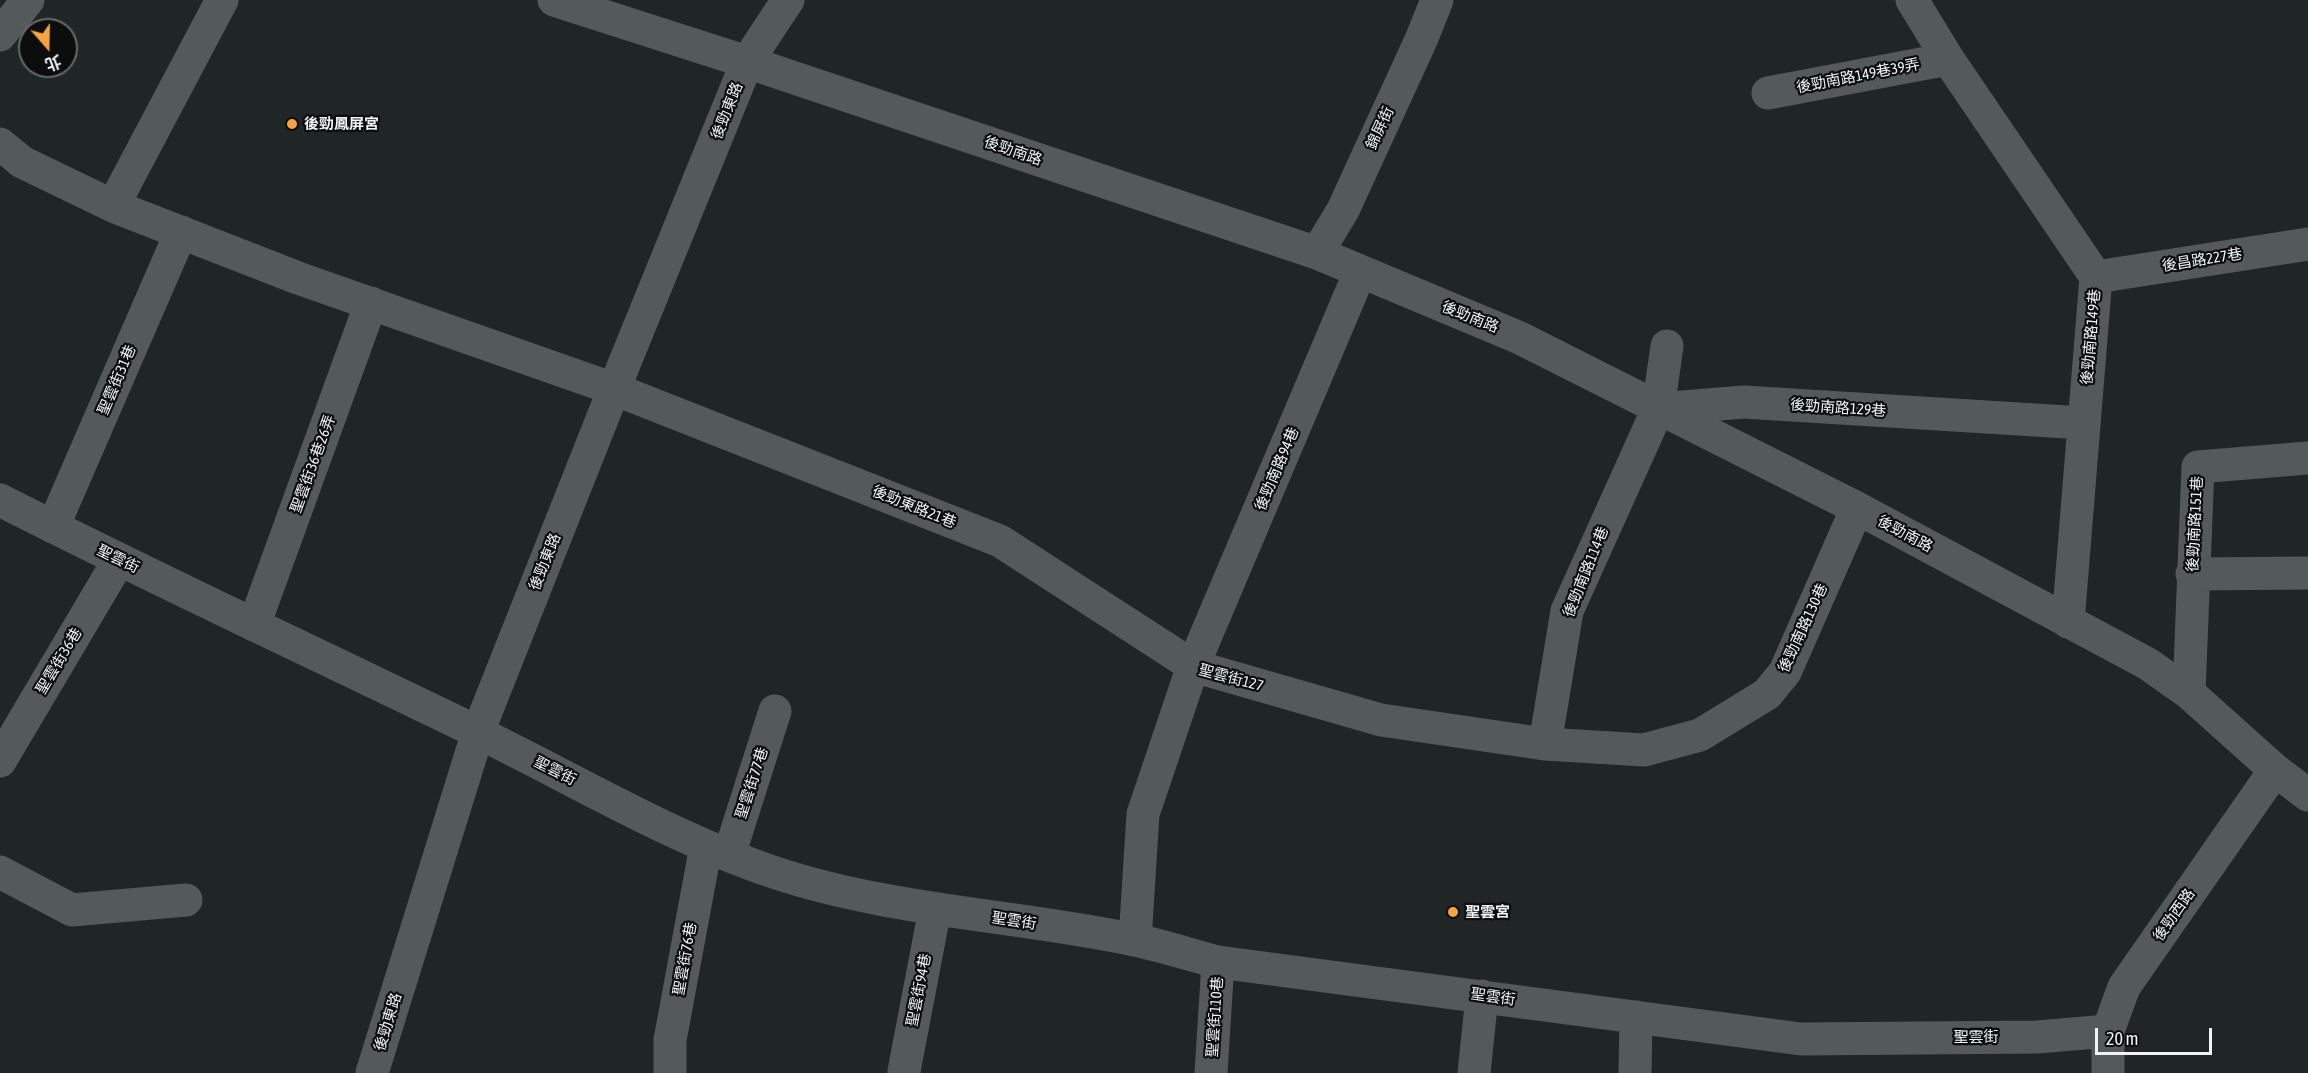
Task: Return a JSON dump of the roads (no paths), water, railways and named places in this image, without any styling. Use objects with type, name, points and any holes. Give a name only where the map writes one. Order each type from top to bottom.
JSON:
[{"type":"street","points":[[0,35],[28,0]]},
{"type":"street","points":[[113,206],[222,0]]},
{"type":"street","name":"後勁南路","points":[[554,0],[747,62],[1317,253],[1520,338],[1857,507],[2148,664],[2189,693],[2275,770],[2308,795]]},
{"type":"street","name":"後勁東路","points":[[372,1073],[478,732],[747,62],[788,0]]},
{"type":"street","name":"錦屏街","points":[[1317,253],[1343,210],[1422,40],[1437,0]]},
{"type":"street","name":"後勁南路149巷","points":[[1912,0],[1948,59],[2096,277],[2068,622]]},
{"type":"street","name":"後勁南路149巷39弄","points":[[1768,93],[1948,59]]},
{"type":"street","name":"後勁東路21巷","points":[[0,144],[22,162],[113,206],[371,303],[614,389],[1000,541],[1193,666]]},
{"type":"street","name":"聖雲街31巷","points":[[52,527],[181,232]]},
{"type":"street","name":"後昌路227巷","points":[[2096,277],[2308,244]]},
{"type":"street","name":"後勁南路94巷","points":[[1193,666],[1360,272]]},
{"type":"street","name":"聖雲街36巷26弄","points":[[254,624],[371,303]]},
{"type":"street","points":[[1658,409],[1666,346]]},
{"type":"street","name":"後勁南路129巷","points":[[1658,409],[1744,402],[2083,423]]},
{"type":"street","name":"後勁南路114巷","points":[[1545,744],[1567,611],[1658,409]]},
{"type":"street","name":"後勁南路151巷","points":[[2189,693],[2198,467],[2308,458]]},
{"type":"street","name":"聖雲街","points":[[0,500],[717,851],[773,872],[830,888],[935,909],[1135,940],[1218,962],[1801,1039],[2037,1037],[2108,1031]]},
{"type":"street","name":"後勁南路130巷","points":[[1545,744],[1644,750],[1660,747],[1700,735],[1767,694],[1785,672],[1857,507]]},
{"type":"street","name":"聖雲街36巷","points":[[0,761],[119,560]]},
{"type":"street","points":[[2192,574],[2308,573]]},
{"type":"street","name":"聖雲街127","points":[[1135,940],[1143,814],[1193,666],[1381,720],[1545,744]]},
{"type":"street","name":"聖雲街77巷","points":[[717,851],[775,711]]},
{"type":"street","name":"後勁西路","points":[[2108,1073],[2108,1031],[2124,987],[2275,770]]},
{"type":"street","name":"聖雲街76巷","points":[[670,1073],[670,1040],[717,851]]},
{"type":"street","points":[[0,872],[72,910],[186,900]]},
{"type":"street","name":"聖雲街94巷","points":[[904,1071],[935,909]]},
{"type":"street","name":"聖雲街110巷","points":[[1211,1073],[1218,962]]},
{"type":"street","points":[[1474,1073],[1482,996]]},
{"type":"street","points":[[1635,1073],[1636,1017]]},
{"type":"place","name":"後勁鳳屏宮","points":[[292,124]]},
{"type":"place","name":"聖雲宮","points":[[1453,912]]}]
